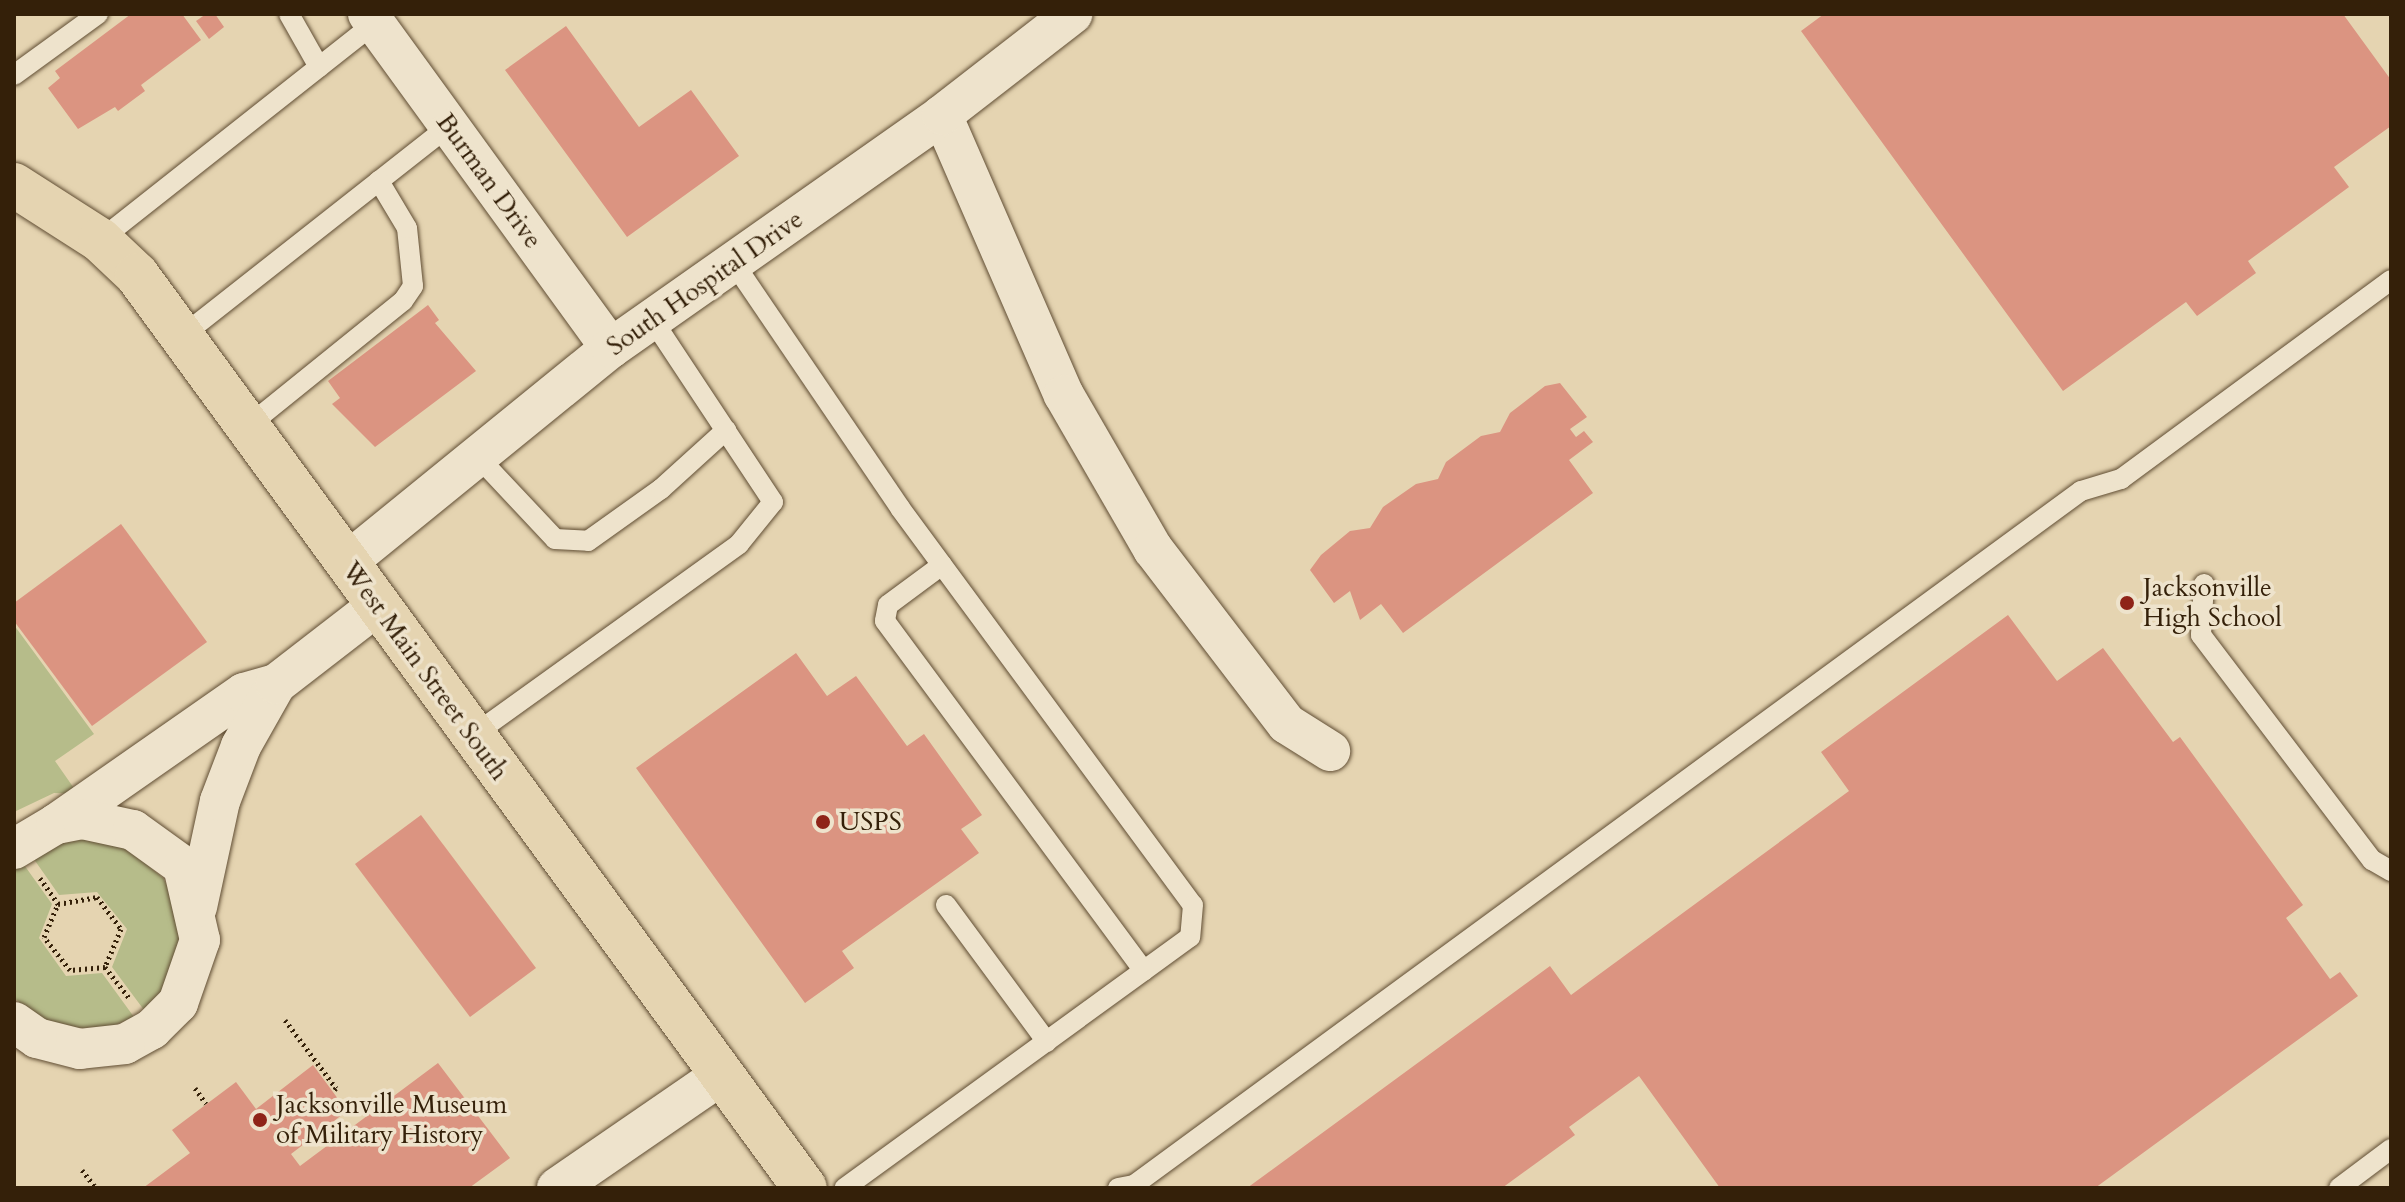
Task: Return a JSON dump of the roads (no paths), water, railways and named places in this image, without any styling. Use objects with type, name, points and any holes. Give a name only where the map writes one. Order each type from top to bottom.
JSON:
[{"type":"main road","name":"West Main Street South","points":[[14,185],[100,240],[137,275],[805,1188]]},
{"type":"street","name":"South Hospital Drive","points":[[346,563],[611,348],[942,115],[1072,14]]},
{"type":"street","name":"Burman Drive","points":[[371,18],[611,348]]},
{"type":"street","points":[[942,115],[1042,332],[1064,395],[1153,549],[1287,724],[1330,751]]},
{"type":"street","points":[[14,849],[56,824],[244,693],[276,684],[377,606]]},
{"type":"street","points":[[197,907],[220,801],[241,746],[276,684]]},
{"type":"street","points":[[22,1034],[80,1049],[125,1044],[152,1029],[192,977],[200,940],[197,907],[183,866],[156,842],[107,822],[56,824]]},
{"type":"street","points":[[557,1188],[723,1074]]},
{"type":"lane","points":[[14,75],[98,14]]},
{"type":"lane","points":[[289,14],[319,67]]},
{"type":"lane","points":[[100,240],[194,159],[319,67],[371,18]]},
{"type":"lane","points":[[182,336],[449,126]]},
{"type":"lane","points":[[248,426],[403,301],[413,286],[407,228],[379,181]]},
{"type":"lane","points":[[733,262],[942,565],[1193,905],[1190,937],[844,1188]]},
{"type":"lane","points":[[1118,1188],[1134,1185],[2081,491],[2121,479],[2391,280]]},
{"type":"lane","points":[[472,736],[739,544],[773,502],[652,319]]},
{"type":"lane","points":[[479,458],[555,539],[588,541],[661,489],[726,430]]},
{"type":"lane","points":[[942,565],[888,605],[885,621],[1144,971]]},
{"type":"lane","points":[[2204,584],[2201,635],[2372,860],[2391,871]]},
{"type":"lane","points":[[946,905],[1047,1042]]},
{"type":"lane","points":[[2339,1188],[2391,1149]]},
{"type":"place","name":"Jacksonville High School","points":[[2127,603]]},
{"type":"place","name":"USPS","points":[[823,822]]},
{"type":"place","name":"Jacksonville Museum of Military History","points":[[260,1120]]}]
